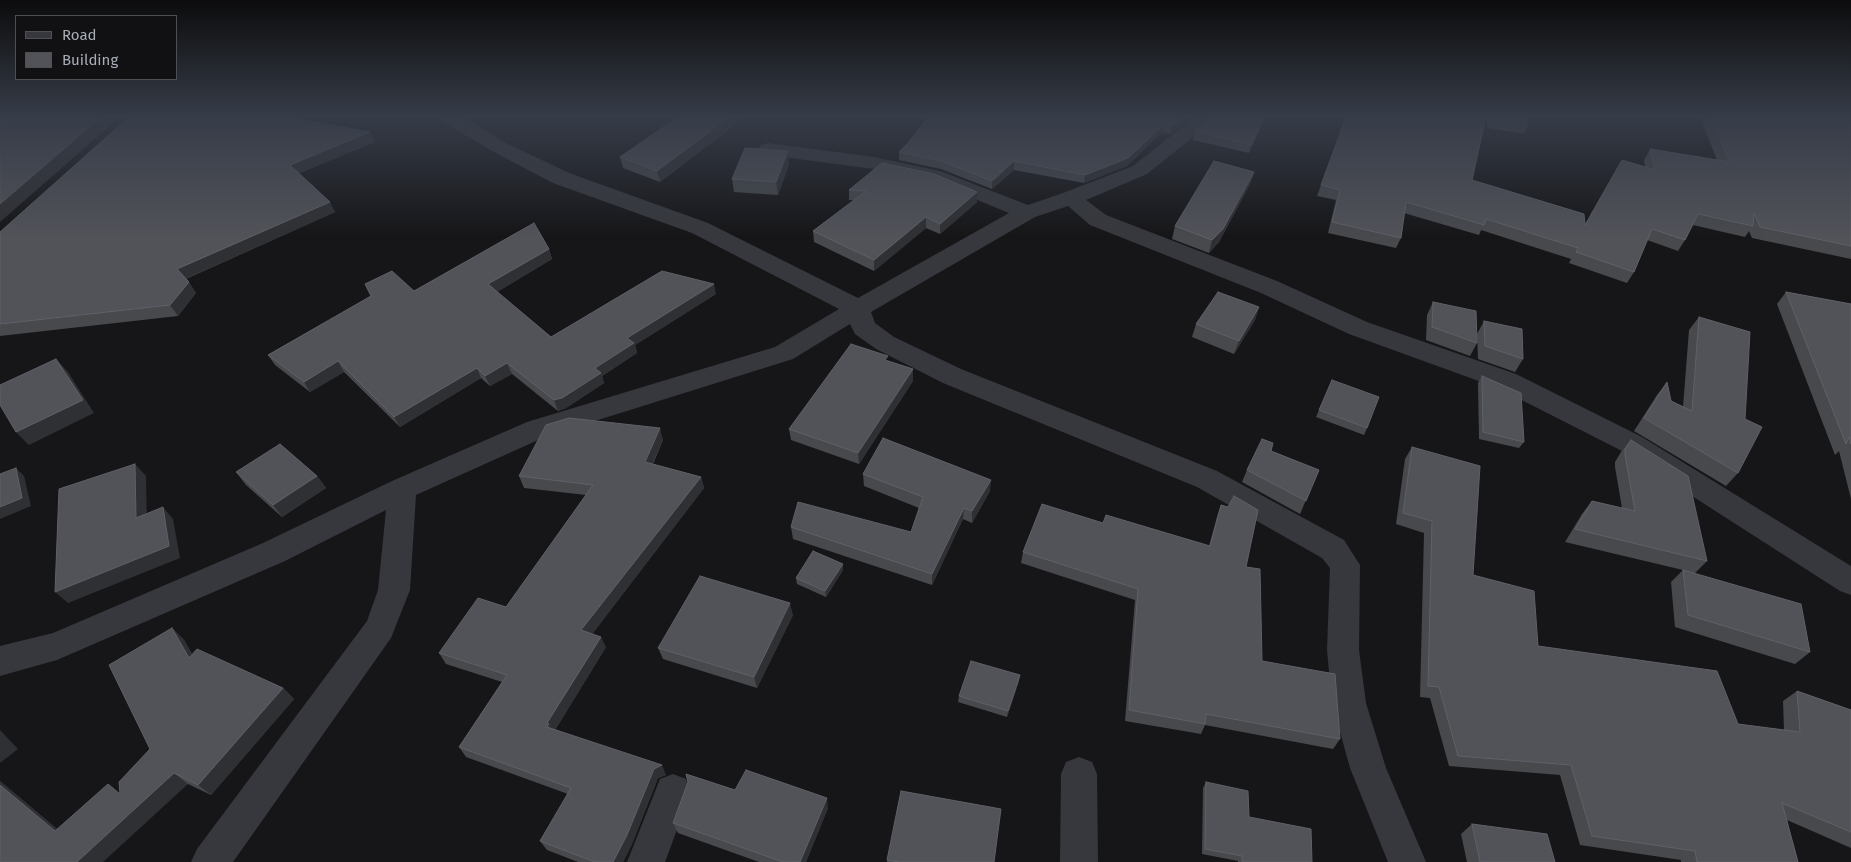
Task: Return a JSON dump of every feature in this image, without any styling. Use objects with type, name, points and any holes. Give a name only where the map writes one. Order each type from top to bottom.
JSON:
[{"type":"street","points":[[518,157],[561,178],[700,228],[857,308],[864,328],[885,344],[952,376],[1207,479],[1333,549],[1345,565],[1343,650],[1348,703],[1368,768],[1406,862]]},
{"type":"street","points":[[827,157],[874,163],[940,177],[1027,212]]},
{"type":"street","points":[[0,661],[66,642],[274,552],[402,489],[537,429],[784,353],[938,260],[1027,212],[1070,198],[1140,170],[1156,157]]},
{"type":"street","points":[[1070,198],[1098,220],[1269,287],[1358,328],[1507,381],[1632,444],[1851,582]]},
{"type":"street","points":[[210,862],[380,628],[394,590],[402,489]]},
{"type":"street","points":[[1079,774],[1079,862]]},
{"type":"street","points":[[646,862],[673,792]]},
{"type":"building","points":[[0,157],[54,157],[0,204]]},
{"type":"building","points":[[84,157],[309,157],[290,165],[330,202],[177,269],[189,282],[170,305],[0,324],[0,232]]},
{"type":"building","points":[[621,157],[675,157],[657,171]]},
{"type":"building","points":[[741,157],[786,157],[776,182],[732,179]]},
{"type":"building","points":[[923,157],[1129,157],[1085,175],[1014,161],[992,181],[941,161]]},
{"type":"building","points":[[1331,157],[1477,157],[1472,180],[1584,214],[1585,225],[1622,160],[1655,170],[1652,157],[1701,157],[1730,162],[1728,157],[1851,157],[1851,246],[1760,227],[1754,213],[1753,226],[1698,214],[1685,240],[1652,229],[1634,272],[1576,252],[1578,248],[1486,219],[1484,225],[1406,202],[1401,238],[1332,222],[1340,190],[1321,185]]},
{"type":"building","points":[[1214,161],[1254,172],[1223,229],[1212,240],[1175,226]]},
{"type":"building","points":[[882,163],[934,174],[977,192],[940,224],[926,217],[874,260],[813,231],[866,191],[849,190]]},
{"type":"building","points":[[534,223],[549,249],[488,284],[551,337],[662,271],[714,284],[627,338],[634,343],[595,368],[601,373],[562,398],[554,400],[507,363],[485,376],[477,368],[394,417],[338,361],[304,382],[268,355],[371,296],[365,284],[392,271],[414,291]]},
{"type":"building","points":[[1218,292],[1259,307],[1239,341],[1196,324]]},
{"type":"building","points":[[1786,292],[1851,304],[1851,444],[1849,437],[1846,444]]},
{"type":"building","points":[[1433,302],[1476,311],[1477,343],[1432,327]]},
{"type":"building","points":[[1699,317],[1750,332],[1745,419],[1762,427],[1738,473],[1644,418],[1667,382],[1671,401],[1692,411]]},
{"type":"building","points":[[1484,321],[1522,329],[1523,359],[1485,346]]},
{"type":"building","points":[[851,344],[888,356],[885,360],[913,369],[858,453],[789,429]]},
{"type":"building","points":[[56,359],[83,400],[16,432],[0,405],[0,385]]},
{"type":"building","points":[[1482,376],[1521,393],[1524,442],[1483,432]]},
{"type":"building","points":[[1332,380],[1379,397],[1367,428],[1319,410]]},
{"type":"building","points":[[569,418],[660,428],[645,462],[701,477],[581,630],[601,637],[547,723],[549,724],[547,727],[662,765],[654,769],[627,835],[613,862],[595,862],[540,841],[571,788],[459,747],[507,675],[439,653],[478,598],[506,607],[593,485],[519,476],[546,425]]},
{"type":"building","points":[[883,438],[991,480],[972,511],[964,508],[932,574],[791,527],[798,502],[911,532],[923,497],[863,474]]},
{"type":"building","points":[[1262,439],[1273,443],[1271,451],[1319,470],[1306,501],[1247,470]]},
{"type":"building","points":[[1631,440],[1688,476],[1707,561],[1575,529],[1592,501],[1635,511],[1625,455],[1625,449]]},
{"type":"building","points":[[280,444],[317,476],[273,505],[236,472]]},
{"type":"building","points":[[1412,447],[1480,466],[1473,575],[1534,591],[1538,646],[1717,671],[1738,724],[1800,732],[1797,691],[1851,710],[1851,832],[1782,803],[1798,862],[1697,862],[1695,851],[1592,836],[1571,765],[1458,756],[1439,687],[1428,686],[1432,521],[1403,513]]},
{"type":"building","points":[[135,464],[136,518],[163,507],[169,546],[55,592],[59,489]]},
{"type":"building","points":[[16,468],[22,498],[0,507],[0,474]]},
{"type":"building","points":[[1234,496],[1258,510],[1246,567],[1260,569],[1262,661],[1335,674],[1340,739],[1206,714],[1205,724],[1129,710],[1138,589],[1023,552],[1042,504],[1103,523],[1106,515],[1210,546],[1221,505],[1228,507]]},
{"type":"building","points":[[813,551],[843,564],[825,591],[796,578]]},
{"type":"building","points":[[1683,570],[1801,604],[1810,652],[1688,615]]},
{"type":"building","points":[[700,576],[790,603],[754,677],[658,648]]},
{"type":"building","points":[[172,628],[189,658],[197,649],[283,688],[198,785],[174,773],[77,862],[0,862],[0,785],[55,831],[108,784],[120,794],[119,782],[150,749],[109,665]]},
{"type":"building","points":[[971,661],[1020,675],[1008,711],[959,696]]},
{"type":"building","points":[[746,770],[827,798],[800,862],[783,862],[673,823],[688,782],[686,774],[735,790]]},
{"type":"building","points":[[1206,782],[1248,791],[1249,817],[1311,829],[1312,862],[1242,862],[1242,856],[1205,849]]},
{"type":"building","points":[[901,791],[1001,809],[994,862],[899,862],[887,860]]},
{"type":"building","points":[[1472,824],[1547,834],[1555,862],[1480,862]]}]
